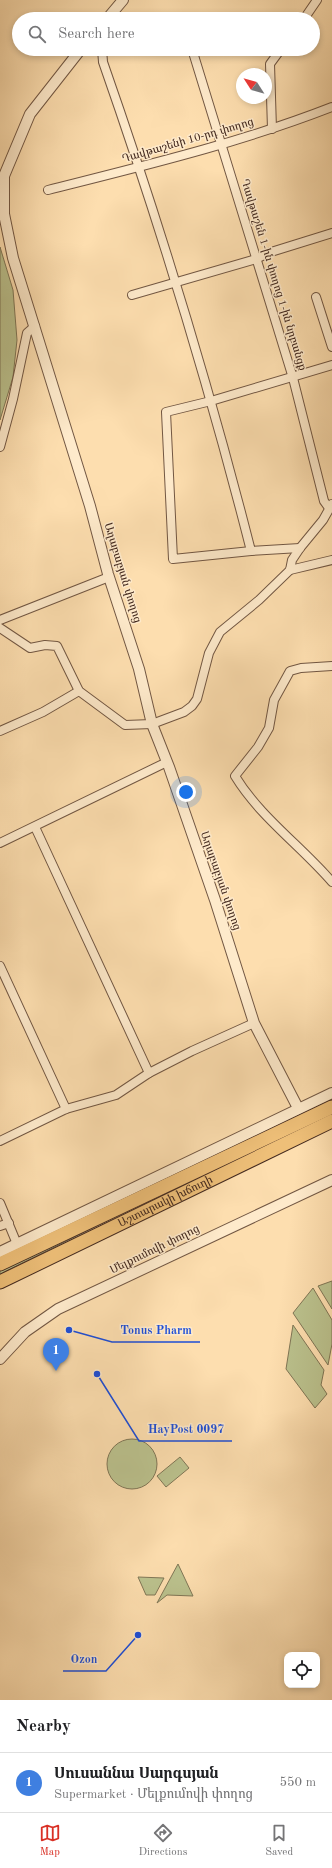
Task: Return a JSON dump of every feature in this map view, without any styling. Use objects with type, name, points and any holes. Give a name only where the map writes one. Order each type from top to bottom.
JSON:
[{"type":"main road","name":"Աշտարակի խճուղի","points":[[0,1264],[138,1197],[332,1107]]},
{"type":"main road","name":"Աշտարակի խճուղի","points":[[0,1282],[332,1121]]},
{"type":"main road","points":[[138,1197],[144,1212]]},
{"type":"street","points":[[113,12],[123,0]]},
{"type":"street","points":[[309,12],[317,0]]},
{"type":"street","name":"Աղաբաբյան փողոց","points":[[76,56],[30,114],[4,176],[4,214],[13,258],[35,326],[109,577],[139,669],[152,724],[167,762],[215,900],[254,1023],[298,1108]]},
{"type":"street","points":[[103,56],[103,62],[140,167],[211,401],[251,551]]},
{"type":"street","name":"Դավթաշեն 1-ին փողոց 1-ին նրբանցք","points":[[194,56],[293,378],[324,501],[330,506]]},
{"type":"street","points":[[272,129],[270,64],[276,56]]},
{"type":"street","name":"Դավթաշենի 10-րդ փողոց","points":[[48,190],[140,167],[222,144],[272,129],[332,107]]},
{"type":"street","points":[[132,295],[256,259],[271,252],[332,233]]},
{"type":"street","points":[[316,297],[332,347]]},
{"type":"street","points":[[0,447],[13,398],[27,333],[35,326]]},
{"type":"street","points":[[300,548],[251,551],[173,559],[166,412],[293,378],[332,365]]},
{"type":"street","points":[[290,570],[292,560],[323,520],[330,506]]},
{"type":"street","points":[[0,628],[30,648],[45,645],[57,646],[80,691],[125,725],[152,724],[184,712],[192,706],[197,699],[208,653],[220,632],[259,600],[290,570],[332,560]]},
{"type":"street","points":[[0,620],[109,577]]},
{"type":"street","points":[[332,666],[301,668],[290,671],[274,700],[269,728],[258,746],[235,776],[285,836],[315,862],[332,882]]},
{"type":"street","points":[[0,731],[42,712],[80,691]]},
{"type":"street","points":[[0,843],[167,762]]},
{"type":"street","points":[[35,827],[149,1073]]},
{"type":"street","points":[[0,966],[66,1109]]},
{"type":"street","points":[[0,1142],[66,1109],[116,1095],[149,1073],[192,1051],[254,1023]]},
{"type":"street","points":[[0,1252],[332,1093]]},
{"type":"street","name":"Մելքումովի փողոց","points":[[0,1359],[25,1332],[58,1309],[332,1180]]},
{"type":"street","points":[[0,1203],[16,1244]]},
{"type":"street","points":[[0,1226],[9,1223]]},
{"type":"green space","points":[[0,247],[13,290],[17,340],[13,377],[0,420]]},
{"type":"green space","points":[[127,1211],[0,1274],[0,1268]]},
{"type":"green space","points":[[332,1281],[332,1309],[318,1286]]},
{"type":"green space","points":[[313,1288],[332,1320],[332,1344],[328,1365],[293,1313]]},
{"type":"green space","points":[[293,1325],[324,1370],[321,1385],[327,1394],[315,1408],[286,1369]]},
{"type":"green space","points":[[127,1439],[137,1439],[150,1446],[157,1459],[157,1469],[150,1482],[137,1489],[127,1489],[118,1485],[111,1478],[107,1469],[107,1459],[111,1450],[118,1443]]},
{"type":"green space","points":[[180,1457],[189,1468],[166,1487],[157,1476]]},
{"type":"green space","points":[[178,1564],[193,1596],[167,1595],[157,1603]]},
{"type":"green space","points":[[138,1577],[164,1578],[155,1595],[146,1595]]},
{"type":"place","name":"Tonus Pharm","points":[[69,1330]]},
{"type":"place","name":"Սուսաննա Սարգսյան","points":[[56,1371]]},
{"type":"place","name":"HayPost 0097","points":[[97,1374]]},
{"type":"place","name":"Ozon","points":[[138,1635]]}]
